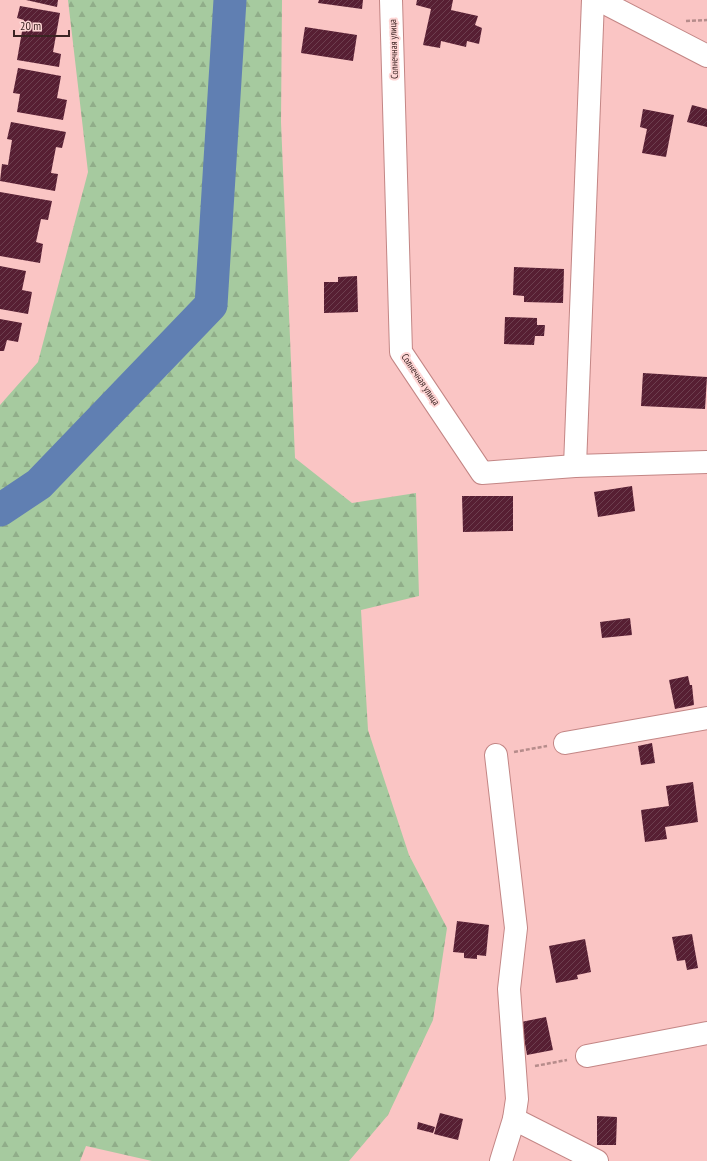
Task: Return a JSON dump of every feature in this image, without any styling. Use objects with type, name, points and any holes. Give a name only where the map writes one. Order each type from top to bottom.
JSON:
[{"type":"street","name":"Солнечная улица","points":[[391,0],[401,352],[482,473],[575,466],[707,462]]},
{"type":"street","points":[[575,466],[593,0]]},
{"type":"street","points":[[599,0],[707,56]]},
{"type":"street","points":[[565,743],[707,718]]},
{"type":"street","points":[[496,755],[516,913],[516,928],[509,989],[517,1099],[514,1119],[502,1161]]},
{"type":"street","points":[[587,1056],[707,1033]]},
{"type":"street","points":[[514,1119],[597,1161]]},
{"type":"path","points":[[496,755],[565,743]]},
{"type":"path","points":[[515,1069],[587,1056]]},
{"type":"green space","points":[[68,0],[282,0],[281,122],[295,458],[352,503],[416,493],[419,596],[361,610],[368,730],[409,855],[447,928],[433,1020],[388,1115],[349,1161],[152,1161],[86,1146],[80,1161],[0,1161],[0,405],[38,362],[88,172]]},
{"type":"building","points":[[26,0],[58,0],[57,7]]},
{"type":"building","points":[[319,0],[363,0],[362,9],[318,3]]},
{"type":"building","points":[[417,0],[453,0],[451,10],[478,16],[475,25],[482,28],[479,44],[467,41],[466,47],[441,41],[440,48],[423,45],[431,9],[416,5]]},
{"type":"building","points":[[20,6],[60,13],[53,52],[61,54],[59,67],[17,60],[24,20],[17,18]]},
{"type":"building","points":[[305,27],[357,35],[353,61],[301,53]]},
{"type":"building","points":[[18,68],[61,76],[57,98],[67,100],[63,120],[17,112],[20,94],[13,93]]},
{"type":"building","points":[[692,105],[707,109],[707,127],[687,122]]},
{"type":"building","points":[[643,109],[674,115],[666,157],[642,153],[647,129],[640,127]]},
{"type":"building","points":[[11,122],[66,132],[62,148],[56,147],[51,173],[58,174],[55,191],[0,181],[2,164],[8,165],[12,140],[7,139]]},
{"type":"building","points":[[0,192],[52,201],[48,220],[41,219],[36,242],[43,244],[40,263],[0,256]]},
{"type":"building","points":[[0,266],[26,271],[22,290],[32,292],[28,314],[0,309]]},
{"type":"building","points":[[514,267],[564,269],[563,303],[524,302],[524,296],[513,295]]},
{"type":"building","points":[[357,276],[358,312],[324,313],[324,282],[338,282],[338,277]]},
{"type":"building","points":[[505,317],[537,318],[537,325],[545,325],[544,336],[535,336],[534,345],[504,344]]},
{"type":"building","points":[[0,319],[22,323],[18,342],[7,340],[4,351],[0,351]]},
{"type":"building","points":[[643,373],[707,377],[705,409],[641,406]]},
{"type":"building","points":[[632,486],[635,511],[598,517],[594,492]]},
{"type":"building","points":[[462,496],[513,496],[513,531],[463,532]]},
{"type":"building","points":[[630,618],[632,635],[602,638],[600,622]]},
{"type":"building","points":[[688,676],[690,685],[692,685],[694,705],[675,709],[669,680]]},
{"type":"building","points":[[652,743],[655,763],[641,765],[638,746]]},
{"type":"building","points":[[693,782],[698,822],[665,827],[667,839],[645,842],[641,810],[669,806],[666,786]]},
{"type":"building","points":[[457,921],[489,925],[486,956],[477,955],[477,959],[464,958],[464,953],[453,952]]},
{"type":"building","points":[[692,934],[698,968],[687,970],[685,960],[677,961],[672,937]]},
{"type":"building","points":[[585,939],[591,972],[577,975],[578,979],[556,983],[549,946]]},
{"type":"building","points":[[546,1017],[553,1050],[527,1055],[521,1022]]},
{"type":"building","points":[[440,1113],[463,1119],[458,1140],[434,1134]]},
{"type":"building","points":[[597,1116],[617,1117],[616,1145],[597,1145]]},
{"type":"building","points":[[418,1122],[435,1127],[433,1133],[417,1129]]},
{"type":"waterway","points":[[0,510],[39,484],[211,305],[230,0]]}]
